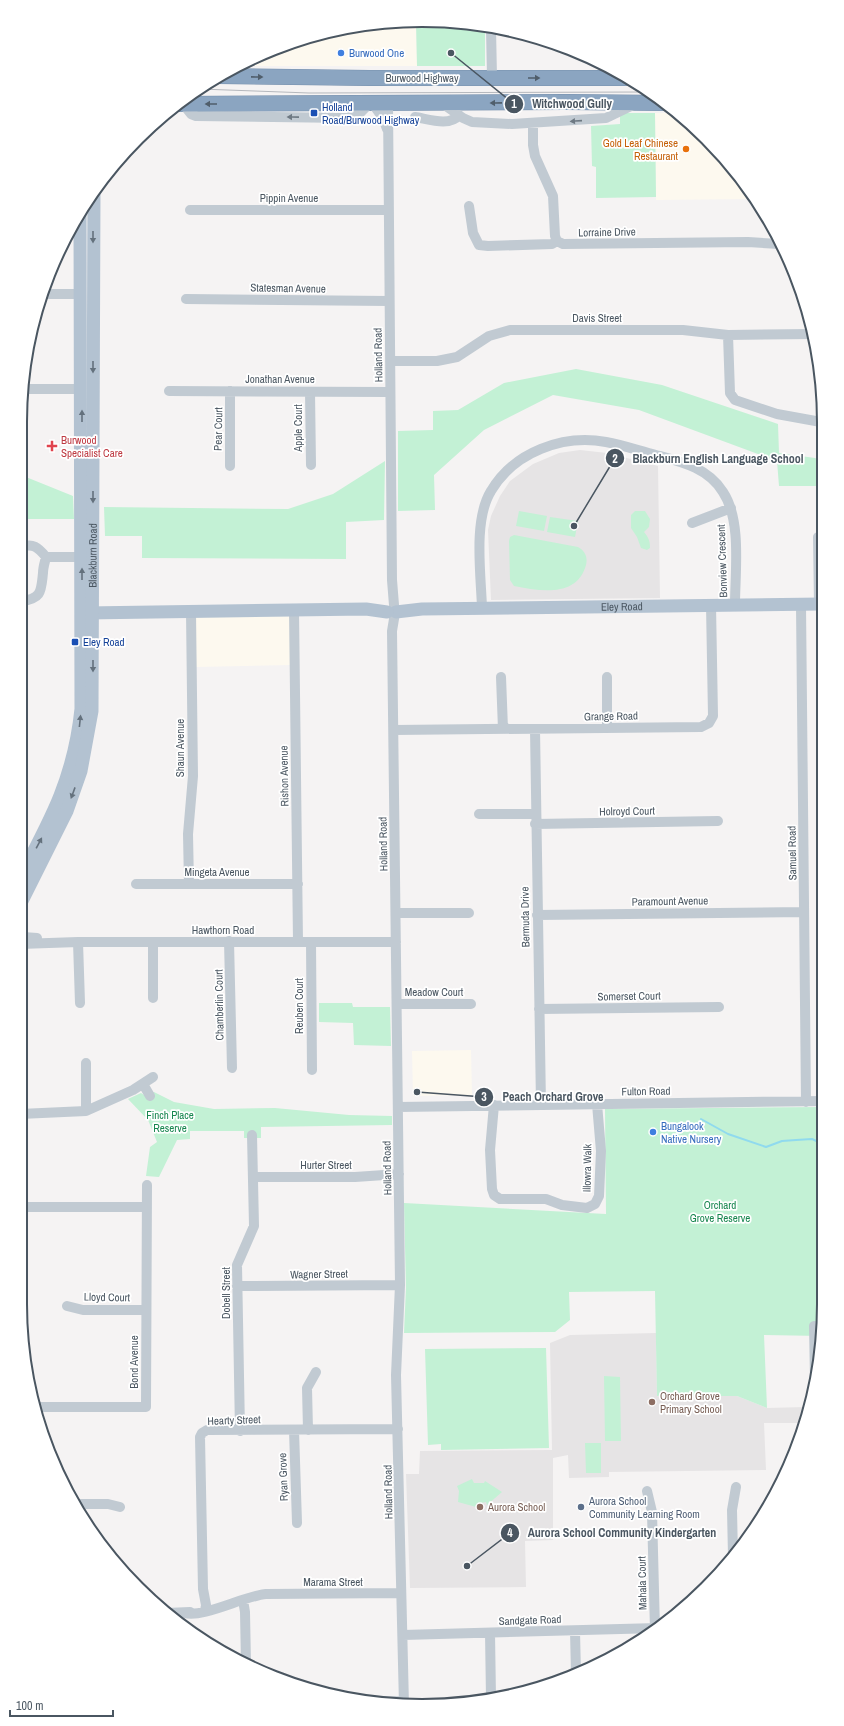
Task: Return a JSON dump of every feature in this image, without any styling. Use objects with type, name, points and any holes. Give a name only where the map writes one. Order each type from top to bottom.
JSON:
[{"type":"highway","name":"Burwood Highway","points":[[232,76],[386,78],[614,77]]},
{"type":"highway","points":[[386,78],[388,104]]},
{"type":"highway","points":[[189,104],[654,103]]},
{"type":"main road","name":"Blackburn Road","points":[[27,891],[67,811],[81,771],[86,751],[93,698],[88,613],[82,557],[94,204]]},
{"type":"main road","name":"Blackburn Road","points":[[27,864],[59,802],[74,756],[82,696],[88,613],[87,389],[81,294],[80,224]]},
{"type":"main road","name":"Eley Road","points":[[88,613],[817,604]]},
{"type":"main road","points":[[27,884],[40,865]]},
{"type":"street","points":[[491,33],[492,78]]},
{"type":"street","points":[[443,104],[466,119],[478,123],[533,124],[608,118],[639,103]]},
{"type":"street","name":"Holland Road","points":[[371,104],[383,118],[387,129]]},
{"type":"street","name":"Holland Road","points":[[388,104],[387,210],[400,1285],[396,1374],[404,1698]]},
{"type":"street","points":[[415,117],[450,121],[456,119],[459,115]]},
{"type":"street","points":[[533,124],[533,145],[535,156],[553,196],[555,236],[558,241]]},
{"type":"street","name":"Lorraine Drive","points":[[469,206],[472,233],[479,245],[552,244],[558,241],[563,244],[748,242],[774,244]]},
{"type":"street","name":"Pippin Avenue","points":[[190,210],[387,210]]},
{"type":"street","points":[[48,294],[81,294]]},
{"type":"street","name":"Statesman Avenue","points":[[186,299],[389,301]]},
{"type":"street","name":"Davis Street","points":[[390,362],[437,361],[457,357],[489,336],[510,330],[683,330],[728,335],[807,334]]},
{"type":"street","points":[[728,335],[730,393],[735,400],[776,414],[817,421]]},
{"type":"street","points":[[29,389],[87,389]]},
{"type":"street","name":"Jonathan Avenue","points":[[169,391],[390,392]]},
{"type":"street","name":"Pear Court","points":[[230,391],[230,466]]},
{"type":"street","name":"Apple Court","points":[[310,392],[310,465]]},
{"type":"street","name":"Bonview Crescent","points":[[482,608],[481,533],[483,513],[490,492],[502,476],[517,462],[535,450],[560,442],[584,439],[606,442],[692,465],[710,476],[723,492],[731,508],[735,525],[735,605]]},
{"type":"street","points":[[692,523],[731,508]]},
{"type":"street","points":[[27,546],[38,547],[46,557]]},
{"type":"street","points":[[46,557],[82,557]]},
{"type":"street","points":[[27,600],[31,600],[39,595],[42,586],[42,572],[46,557]]},
{"type":"street","name":"Grange Road","points":[[394,730],[701,727],[709,723],[712,716],[711,605]]},
{"type":"street","name":"Samuel Road","points":[[801,605],[806,1102]]},
{"type":"street","name":"Rishon Avenue","points":[[294,610],[298,942]]},
{"type":"street","name":"Shaun Avenue","points":[[188,884],[188,834],[193,776],[191,612]]},
{"type":"street","points":[[502,677],[502,729]]},
{"type":"street","points":[[607,677],[607,728]]},
{"type":"street","name":"Bermuda Drive","points":[[535,729],[535,819],[541,1105]]},
{"type":"street","name":"Holroyd Court","points":[[479,814],[535,819],[718,821]]},
{"type":"street","name":"Mingeta Avenue","points":[[136,884],[298,884]]},
{"type":"street","name":"Paramount Avenue","points":[[537,915],[804,912]]},
{"type":"street","points":[[396,913],[470,913]]},
{"type":"street","name":"Hawthorn Road","points":[[27,938],[50,942]]},
{"type":"street","name":"Hawthorn Road","points":[[27,944],[50,942],[229,941],[396,942]]},
{"type":"street","name":"Chamberlin Court","points":[[229,941],[232,1068]]},
{"type":"street","points":[[78,942],[80,1004]]},
{"type":"street","points":[[153,942],[153,998]]},
{"type":"street","name":"Reuben Court","points":[[311,942],[312,1070]]},
{"type":"street","name":"Meadow Court","points":[[397,1004],[471,1004]]},
{"type":"street","name":"Somerset Court","points":[[539,1009],[719,1007]]},
{"type":"street","points":[[86,1063],[86,1111]]},
{"type":"street","points":[[27,1114],[86,1111],[96,1108],[143,1084],[153,1077]]},
{"type":"street","points":[[143,1084],[150,1096]]},
{"type":"street","name":"Fulton Road","points":[[398,1107],[817,1102]]},
{"type":"street","name":"Illowra Walk","points":[[494,1105],[490,1150],[492,1189],[494,1195],[500,1199],[546,1199],[562,1205],[587,1208],[596,1204],[599,1196],[601,1151],[597,1104]]},
{"type":"street","name":"Dobell Street","points":[[240,1431],[237,1265],[254,1226],[252,1134]]},
{"type":"street","name":"Hurter Street","points":[[253,1177],[354,1177],[399,1174]]},
{"type":"street","name":"Bond Avenue","points":[[40,1407],[146,1407],[147,1185]]},
{"type":"street","points":[[27,1207],[147,1207]]},
{"type":"street","name":"Wagner Street","points":[[237,1286],[400,1285]]},
{"type":"street","name":"Lloyd Court","points":[[67,1306],[83,1310],[146,1310]]},
{"type":"street","points":[[814,1326],[814,1350]]},
{"type":"street","points":[[308,1430],[307,1388],[316,1372]]},
{"type":"street","name":"Hearty Street","points":[[204,1608],[200,1437],[202,1433],[207,1430],[398,1429]]},
{"type":"street","name":"Ryan Grove","points":[[294,1430],[297,1523]]},
{"type":"street","points":[[733,1547],[732,1510],[736,1487]]},
{"type":"street","name":"Mahala Court","points":[[646,1491],[652,1512],[656,1621]]},
{"type":"street","points":[[81,1504],[108,1504],[120,1507]]},
{"type":"street","name":"Marama Street","points":[[177,1613],[185,1613],[253,1595],[401,1593]]},
{"type":"street","points":[[241,1599],[245,1621],[246,1657]]},
{"type":"street","name":"Sandgate Road","points":[[403,1635],[645,1629]]},
{"type":"street","points":[[575,1631],[576,1668]]},
{"type":"street","points":[[490,1633],[490,1693]]},
{"type":"shaded area","name":"Burwood One","points":[[416,27],[417,66],[251,66],[271,57],[320,40],[370,30]]},
{"type":"shaded area","points":[[655,113],[667,113],[682,125],[719,162],[747,199],[656,200]]},
{"type":"shaded area","points":[[580,450],[607,453],[658,466],[660,598],[491,600],[488,530],[491,516],[500,496],[510,481],[533,464],[559,453]]},
{"type":"shaded area","points":[[292,613],[292,665],[196,667],[195,615]]},
{"type":"shaded area","points":[[471,1050],[472,1095],[413,1096],[412,1051]]},
{"type":"shaded area","points":[[656,1333],[657,1396],[737,1396],[767,1408],[804,1407],[799,1423],[764,1423],[766,1470],[609,1472],[609,1477],[569,1478],[568,1455],[553,1458],[553,1540],[525,1541],[526,1587],[410,1588],[406,1474],[419,1474],[420,1451],[552,1450],[550,1343],[570,1335]]},
{"type":"green space","points":[[416,27],[448,28],[485,32],[485,66],[417,66]]},
{"type":"green space","points":[[620,113],[655,113],[656,197],[596,198],[596,167],[592,166],[591,126],[620,124]]},
{"type":"green space","points":[[576,369],[662,385],[778,424],[779,453],[817,459],[817,486],[779,486],[777,461],[639,410],[553,395],[484,430],[434,475],[435,510],[398,511],[398,431],[433,430],[433,411],[458,410],[504,383]]},
{"type":"green space","points":[[385,461],[384,520],[346,522],[346,559],[142,558],[142,536],[105,536],[104,507],[288,509],[333,494]]},
{"type":"green space","points":[[27,477],[73,496],[74,519],[27,519]]},
{"type":"green space","points":[[519,511],[547,516],[544,531],[516,526]]},
{"type":"green space","points":[[635,511],[645,511],[650,519],[649,527],[644,532],[650,543],[650,548],[647,550],[641,548],[637,537],[631,528],[631,515]]},
{"type":"green space","points":[[550,517],[578,521],[575,537],[547,532]]},
{"type":"green space","points":[[514,535],[578,547],[584,552],[587,559],[581,576],[575,583],[556,590],[514,586],[510,580],[509,541],[510,537]]},
{"type":"green space","points":[[319,1003],[352,1003],[353,1007],[390,1007],[391,1046],[354,1045],[353,1023],[319,1022]]},
{"type":"green space","name":"Finch Place Reserve","points":[[154,1092],[174,1102],[214,1109],[275,1108],[349,1115],[392,1116],[392,1125],[261,1127],[261,1138],[244,1138],[244,1131],[190,1131],[190,1139],[177,1140],[159,1177],[146,1176],[150,1147],[157,1142],[148,1120],[128,1099],[141,1093],[147,1097]]},
{"type":"green space","name":"Orchard Grove Reserve","points":[[817,1107],[817,1304],[816,1336],[764,1335],[767,1408],[737,1396],[657,1396],[655,1291],[569,1292],[570,1320],[555,1332],[404,1333],[406,1288],[404,1203],[606,1214],[605,1109]]},
{"type":"green space","points":[[546,1348],[549,1448],[441,1450],[441,1444],[428,1445],[425,1349]]},
{"type":"green space","points":[[604,1376],[620,1377],[621,1441],[605,1441]]},
{"type":"green space","points":[[585,1443],[601,1443],[601,1473],[586,1473]]},
{"type":"green space","points":[[472,1479],[474,1483],[484,1483],[485,1481],[502,1492],[487,1505],[486,1502],[476,1504],[476,1507],[458,1502],[459,1491],[457,1486]]},
{"type":"waterway","points":[[701,1119],[728,1134],[766,1147],[782,1141],[812,1139],[817,1141]]},
{"type":"tram line","points":[[210,89],[309,93],[638,92]]},
{"type":"place","name":"Burwood One","points":[[341,53]]},
{"type":"place","name":"Witchwood Gully","points":[[451,53]]},
{"type":"place","name":"Holland Road/Burwood Highway","points":[[314,113]]},
{"type":"place","name":"Gold Leaf Chinese Restaurant","points":[[686,149]]},
{"type":"place","name":"Burwood Specialist Care","points":[[52,446]]},
{"type":"place","name":"Blackburn English Language School","points":[[574,526]]},
{"type":"place","name":"Eley Road","points":[[75,642]]},
{"type":"place","name":"Peach Orchard Grove","points":[[417,1092]]},
{"type":"place","name":"Bungalook Native Nursery","points":[[653,1132]]},
{"type":"place","name":"Orchard Grove Primary School","points":[[652,1402]]},
{"type":"place","name":"Aurora School","points":[[480,1507]]},
{"type":"place","name":"Aurora School Community Learning Room","points":[[581,1507]]},
{"type":"place","name":"Aurora School Community Kindergarten","points":[[467,1566]]}]
